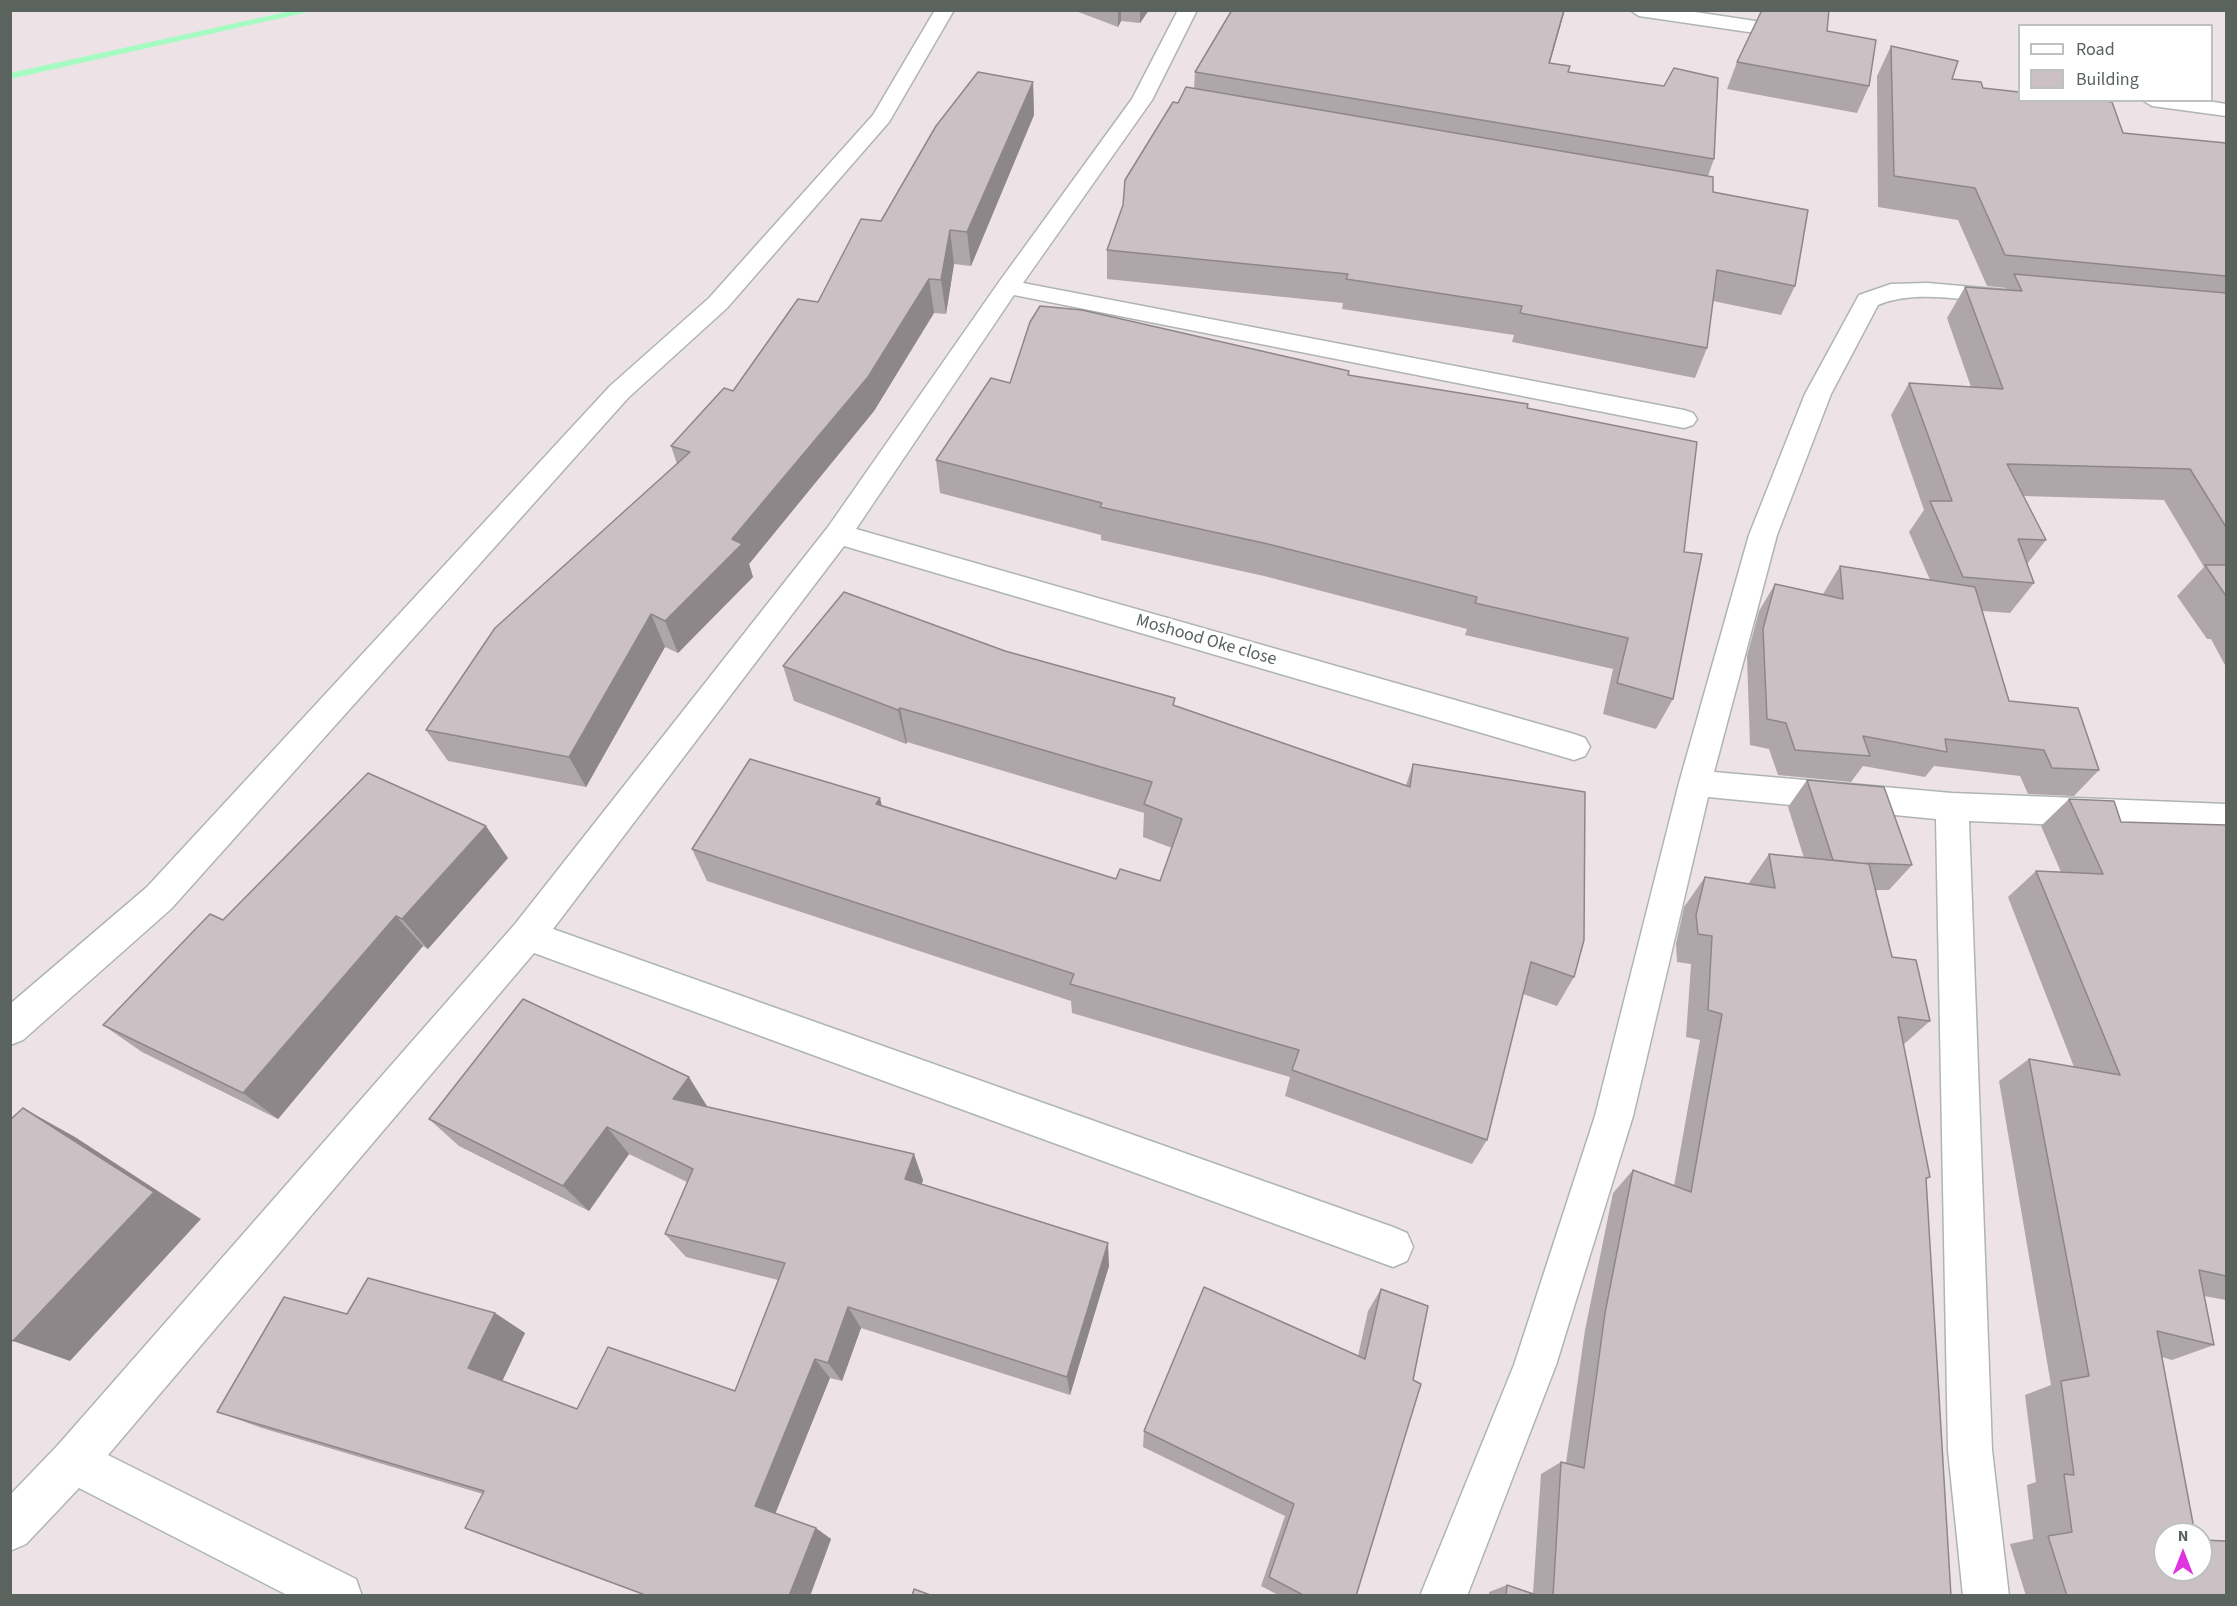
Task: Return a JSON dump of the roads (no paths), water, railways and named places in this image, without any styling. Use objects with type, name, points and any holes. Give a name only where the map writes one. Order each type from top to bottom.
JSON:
[{"type":"street","points":[[10,1028],[159,898],[620,392],[718,303],[882,118],[945,10]]},
{"type":"street","points":[[10,1528],[74,1461],[527,935],[838,534],[1008,286],[1154,102],[1188,10]]},
{"type":"street","points":[[1649,11],[1762,28]]},
{"type":"street","points":[[2167,102],[2226,110]]},
{"type":"street","points":[[1008,286],[1684,419]]},
{"type":"street","points":[[1443,1596],[1535,1365],[1614,1116],[1695,783],[1763,535],[1818,394],[1868,300],[1891,291],[1928,290],[2036,300]]},
{"type":"street","name":"Moshood Oke close","points":[[838,534],[1574,747]]},
{"type":"street","points":[[1695,783],[1952,807],[2226,818]]},
{"type":"street","points":[[1952,807],[1970,1450],[1986,1596]]},
{"type":"street","points":[[527,935],[1393,1247]]},
{"type":"street","points":[[74,1461],[339,1596]]},
{"type":"waterway","points":[[10,76],[312,10]]}]
